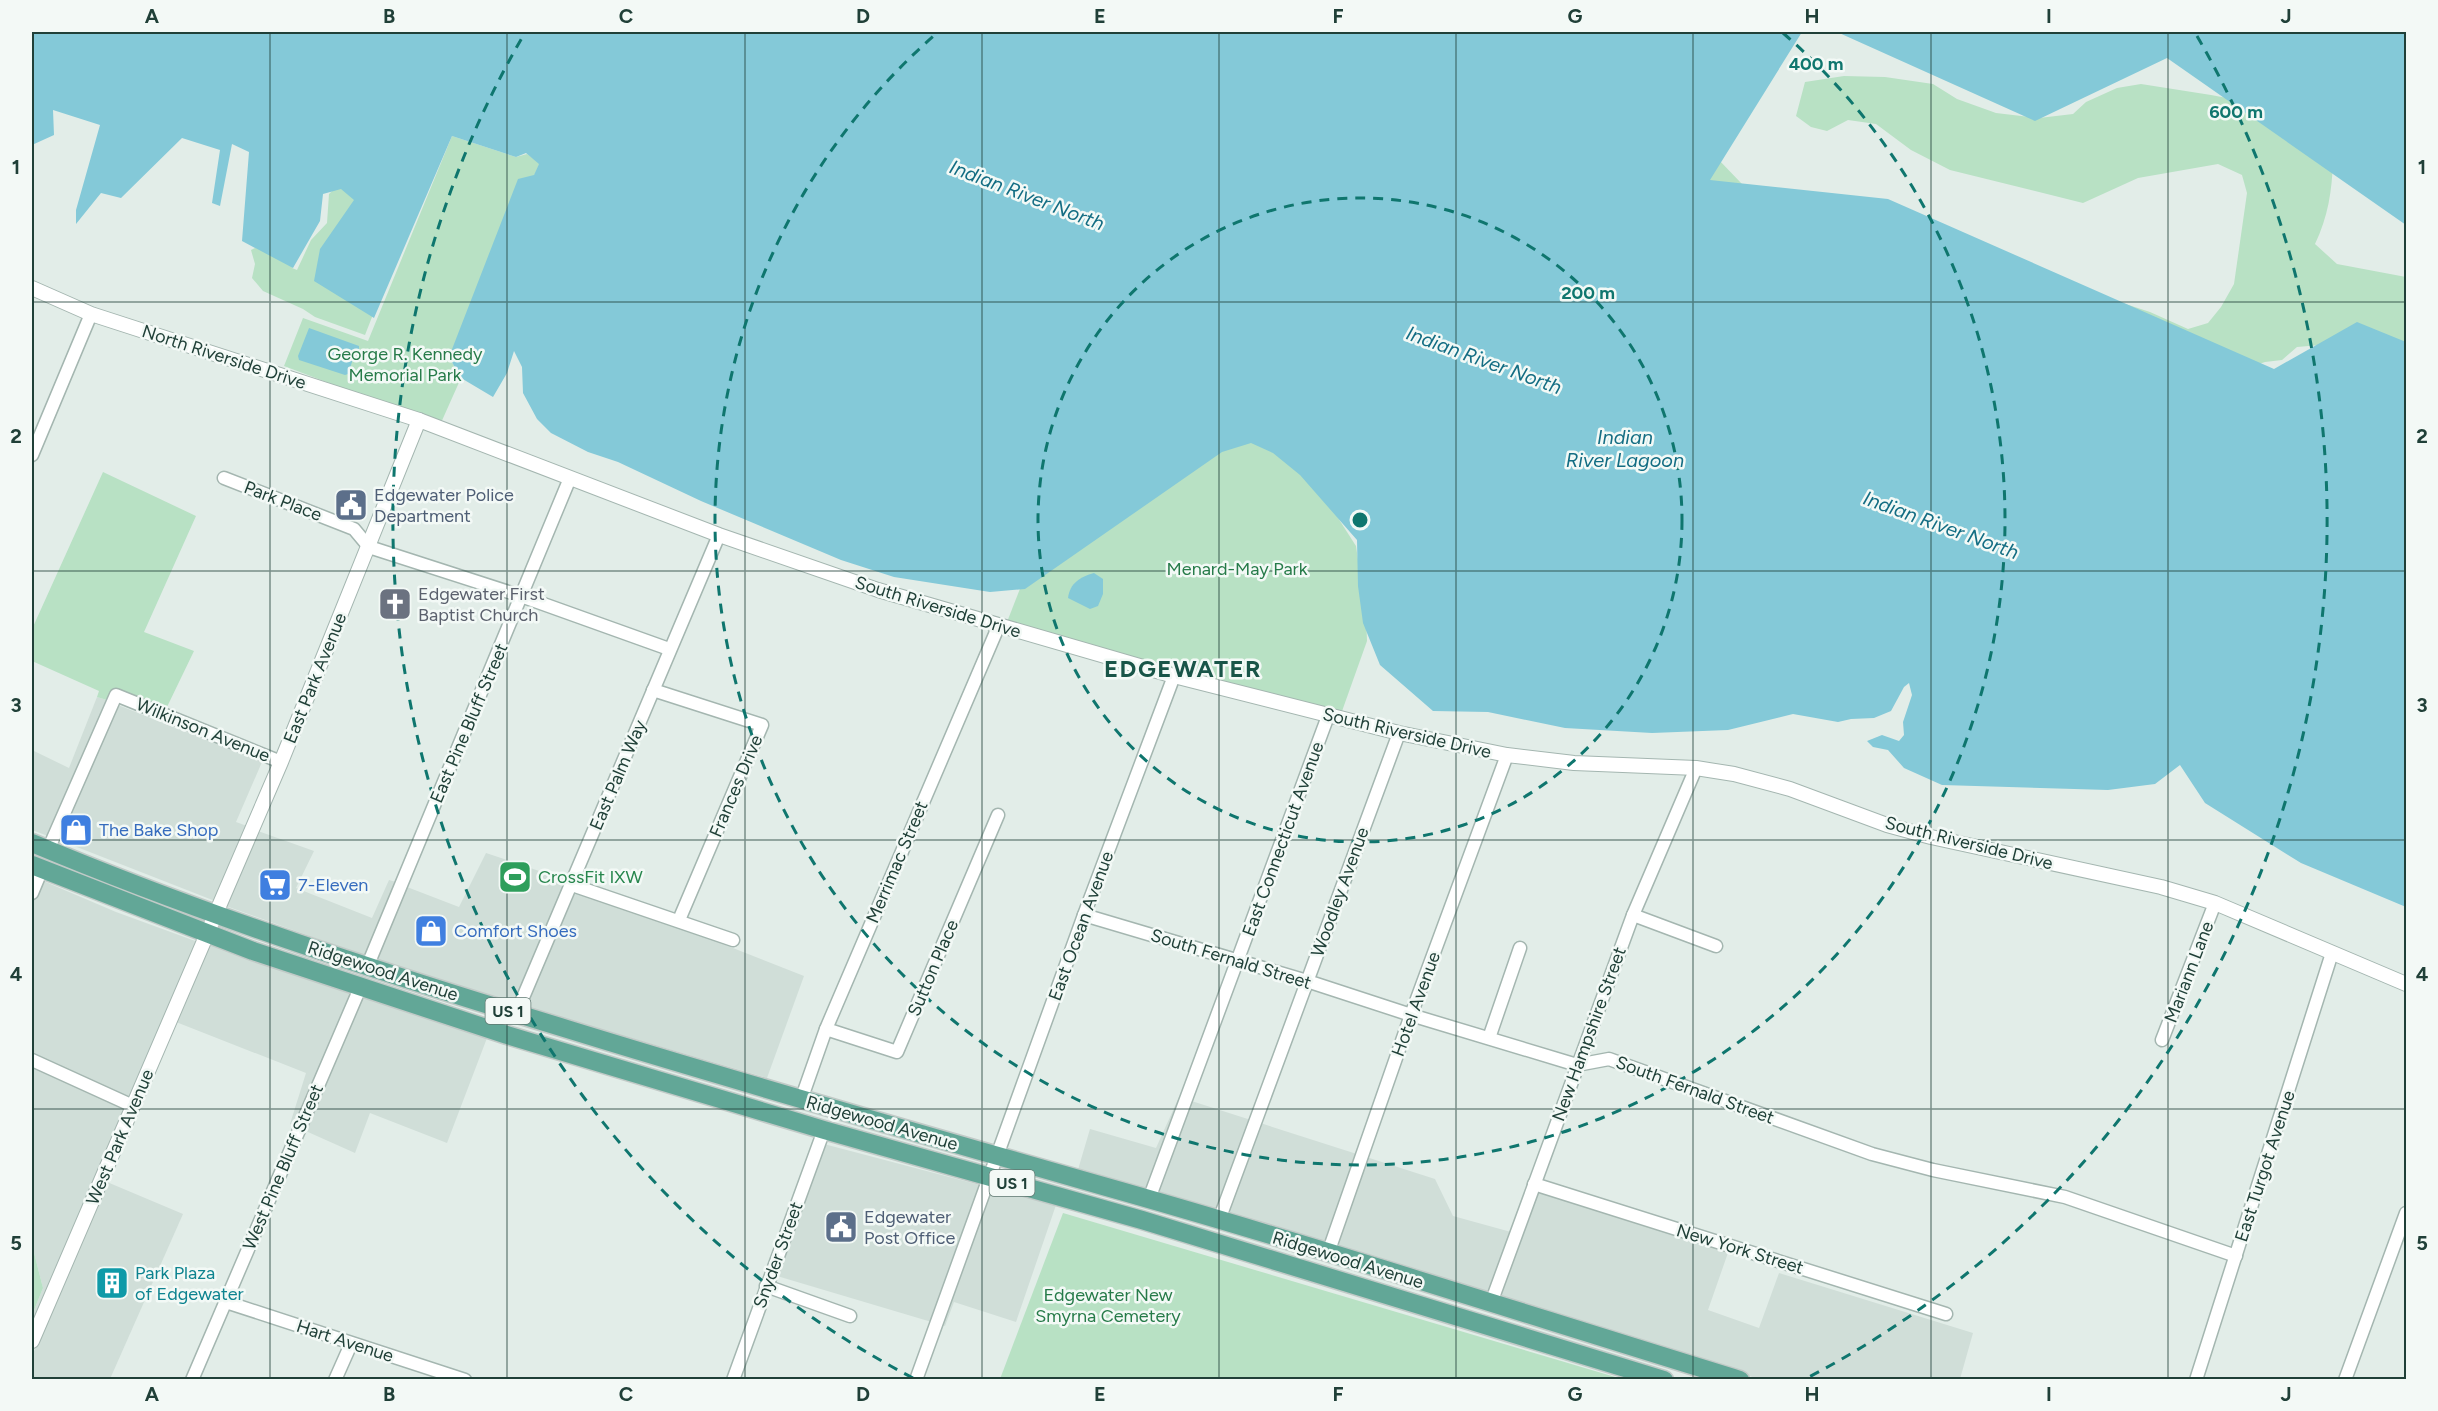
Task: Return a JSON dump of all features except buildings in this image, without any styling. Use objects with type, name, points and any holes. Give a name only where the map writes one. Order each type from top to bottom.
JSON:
[{"type":"main road","name":"Ridgewood Avenue","points":[[40,847],[216,914],[367,967],[516,1014],[725,1078],[1149,1199],[1740,1380]]},
{"type":"main road","name":"Ridgewood Avenue","points":[[37,867],[208,934],[369,990],[612,1067],[1142,1220],[1664,1380]]},
{"type":"main road","points":[[369,990],[392,987],[498,1021],[516,1014]]},
{"type":"main road","points":[[612,1067],[627,1062],[640,1062],[710,1083],[717,1083],[725,1078]]},
{"type":"main road","points":[[1346,1282],[1363,1276],[1467,1307],[1487,1302]]},
{"type":"main road","points":[[1502,1330],[1512,1324],[1521,1323],[1632,1355],[1656,1354]]},
{"type":"street","name":"North Riverside Drive","points":[[32,288],[91,314],[418,420]]},
{"type":"street","points":[[32,455],[91,314]]},
{"type":"street","name":"South Riverside Drive","points":[[418,420],[719,535],[878,590],[1174,676],[1399,733],[1507,755],[1574,764],[1696,768],[1734,774],[1790,789],[1887,825],[1931,837],[2161,887],[2215,903],[2406,984]]},
{"type":"street","name":"East Park Avenue","points":[[208,934],[369,547],[418,420]]},
{"type":"street","name":"Park Place","points":[[224,478],[354,529],[369,547]]},
{"type":"street","name":"East Pine Bluff Street","points":[[367,967],[570,478]]},
{"type":"street","name":"East Palm Way","points":[[516,1014],[719,535]]},
{"type":"street","points":[[369,547],[521,596],[669,649]]},
{"type":"street","name":"Merrimac Street","points":[[801,1100],[826,1029],[999,625]]},
{"type":"street","name":"East Ocean Avenue","points":[[917,1379],[1084,915],[1174,676]]},
{"type":"street","name":"Frances Drive","points":[[653,690],[762,725],[679,920]]},
{"type":"street","name":"Wilkinson Avenue","points":[[40,847],[116,695],[281,762]]},
{"type":"street","name":"East Connecticut Avenue","points":[[1149,1199],[1328,716]]},
{"type":"street","name":"Woodley Avenue","points":[[1219,1220],[1399,733]]},
{"type":"street","name":"Hotel Avenue","points":[[1328,1253],[1507,755]]},
{"type":"street","name":"New Hampshire Street","points":[[1487,1302],[1534,1184],[1633,915],[1696,768]]},
{"type":"street","name":"Sutton Place","points":[[826,1029],[897,1052],[998,815]]},
{"type":"street","points":[[32,893],[37,867]]},
{"type":"street","points":[[572,885],[733,940]]},
{"type":"street","name":"Mariann Lane","points":[[2162,1041],[2215,903]]},
{"type":"street","name":"South Fernald Street","points":[[1084,915],[1578,1065],[1609,1059],[1872,1155],[2065,1197],[2236,1256]]},
{"type":"street","points":[[1633,915],[1716,946]]},
{"type":"street","name":"West Park Avenue","points":[[32,1341],[208,934]]},
{"type":"street","points":[[1489,1038],[1520,948]]},
{"type":"street","name":"East Turgot Avenue","points":[[2196,1380],[2332,953]]},
{"type":"street","name":"West Pine Bluff Street","points":[[192,1380],[369,990]]},
{"type":"street","points":[[32,1060],[133,1106]]},
{"type":"street","name":"Snyder Street","points":[[733,1380],[824,1130]]},
{"type":"street","name":"New York Street","points":[[1534,1184],[1946,1314]]},
{"type":"street","points":[[2345,1380],[2406,1213]]},
{"type":"street","points":[[766,1286],[850,1316]]},
{"type":"street","name":"Hart Avenue","points":[[226,1302],[465,1380]]},
{"type":"street","points":[[336,1380],[351,1344]]},
{"type":"shaded area","points":[[97,697],[107,700],[48,836],[32,830],[32,750],[69,768]]},
{"type":"shaded area","points":[[118,705],[262,762],[236,822],[247,826],[215,901],[59,840]]},
{"type":"shaded area","points":[[258,831],[314,851],[296,888],[372,918],[389,880],[396,882],[365,956],[226,906]]},
{"type":"shaded area","points":[[486,853],[566,880],[513,1004],[376,960],[407,887],[459,907]]},
{"type":"shaded area","points":[[41,880],[116,912],[198,942],[130,1099],[32,1054],[32,903]]},
{"type":"shaded area","points":[[578,887],[804,976],[767,1078],[525,1007]]},
{"type":"shaded area","points":[[210,945],[487,1038],[447,1143],[370,1113],[355,1153],[290,1124],[306,1073],[176,1022]]},
{"type":"shaded area","points":[[32,1067],[126,1109],[32,1325],[32,1315],[43,1288],[32,1245]]},
{"type":"shaded area","points":[[1179,1097],[1435,1179],[1453,1216],[1511,1232],[1528,1184],[1730,1247],[1708,1310],[1759,1328],[1779,1273],[1973,1333],[1960,1379],[1759,1379],[1077,1173],[1090,1129],[1156,1148]]},
{"type":"shaded area","points":[[820,1143],[1056,1205],[1016,1322],[954,1302],[945,1326],[767,1273]]},
{"type":"shaded area","points":[[107,1182],[183,1214],[110,1379],[32,1380],[32,1356]]},
{"type":"green space","points":[[1844,76],[1885,77],[1933,84],[1957,99],[1996,113],[2039,118],[2073,114],[2086,102],[2117,88],[2141,84],[2227,98],[2333,161],[2328,204],[2315,244],[2337,264],[2406,277],[2406,346],[2344,343],[2297,347],[2282,360],[2265,362],[2241,370],[1652,185],[1718,159],[1742,184],[2089,292],[2150,312],[2188,329],[2208,323],[2221,307],[2234,284],[2247,193],[2242,175],[2218,164],[2138,178],[2083,203],[1950,170],[1911,150],[1876,124],[1848,120],[1827,131],[1811,127],[1796,116],[1805,82]]},
{"type":"green space","name":"George R. Kennedy Memorial Park","points":[[452,136],[516,157],[527,154],[540,163],[449,357],[461,378],[440,425],[284,366],[303,318],[368,341]]},
{"type":"green space","points":[[335,188],[355,191],[374,312],[365,335],[315,317],[263,291],[252,278],[255,264],[251,250],[257,247],[290,259],[292,268],[297,270],[311,240],[327,223],[329,194]]},
{"type":"green space","name":"Menard-May Park","points":[[1189,413],[1301,460],[1356,546],[1366,614],[1367,641],[1341,714],[1007,622],[1023,581]]},
{"type":"green space","points":[[103,472],[196,516],[144,632],[194,651],[166,709],[118,690],[111,692],[107,700],[97,697],[99,691],[32,661],[32,629]]},
{"type":"green space","name":"Edgewater New Smyrna Cemetery","points":[[1063,1213],[1622,1379],[1000,1379]]},
{"type":"green space","points":[[32,1245],[43,1288],[32,1315]]},
{"type":"water","name":"Indian River Lagoon","points":[[32,32],[1802,32],[1710,180],[1888,199],[2274,369],[2357,322],[2406,342],[2406,907],[2301,863],[2205,803],[2180,765],[2155,784],[2108,790],[1942,785],[1904,768],[1888,750],[1873,747],[1867,741],[1882,735],[1899,741],[1904,735],[1903,722],[1912,695],[1909,683],[1904,687],[1891,711],[1874,718],[1838,722],[1793,714],[1728,730],[1652,733],[1565,728],[1488,712],[1433,711],[1380,665],[1363,623],[1358,586],[1357,540],[1300,475],[1273,453],[1251,443],[1222,452],[1025,589],[990,592],[894,577],[841,560],[701,501],[618,462],[588,452],[551,433],[537,419],[523,393],[522,367],[514,351],[507,373],[493,397],[461,378],[449,357],[518,179],[534,175],[539,164],[526,153],[516,157],[452,136],[374,318],[314,281],[320,249],[354,200],[341,189],[323,194],[320,221],[293,268],[242,241],[249,152],[232,144],[220,206],[212,203],[220,150],[182,138],[121,198],[101,193],[76,224],[76,210],[100,125],[53,110],[54,135],[32,145]]},
{"type":"water","points":[[1837,32],[2406,32],[2406,225],[2167,58],[2035,121]]},
{"type":"water","points":[[309,328],[359,346],[348,374],[299,360],[298,356]]},
{"type":"water","points":[[1094,573],[1103,579],[1103,594],[1098,606],[1090,609],[1068,598],[1076,581]]},
{"type":"place","name":"Edgewater Police Department","points":[[351,505]]},
{"type":"place","name":"Edgewater First Baptist Church","points":[[395,604]]},
{"type":"place","name":"The Bake Shop","points":[[76,830]]},
{"type":"place","name":"CrossFit IXW","points":[[515,877]]},
{"type":"place","name":"7-Eleven","points":[[275,885]]},
{"type":"place","name":"Comfort Shoes","points":[[431,931]]},
{"type":"place","name":"Edgewater Post Office","points":[[841,1227]]},
{"type":"place","name":"Park Plaza of Edgewater","points":[[112,1283]]},
{"type":"district","name":"EDGEWATER","points":[[1183,669]]},
{"type":"water label","name":"Indian River North","points":[[1027,195]]},
{"type":"water label","name":"Indian River North","points":[[1484,360]]},
{"type":"water label","name":"Indian River North","points":[[1941,525]]}]
